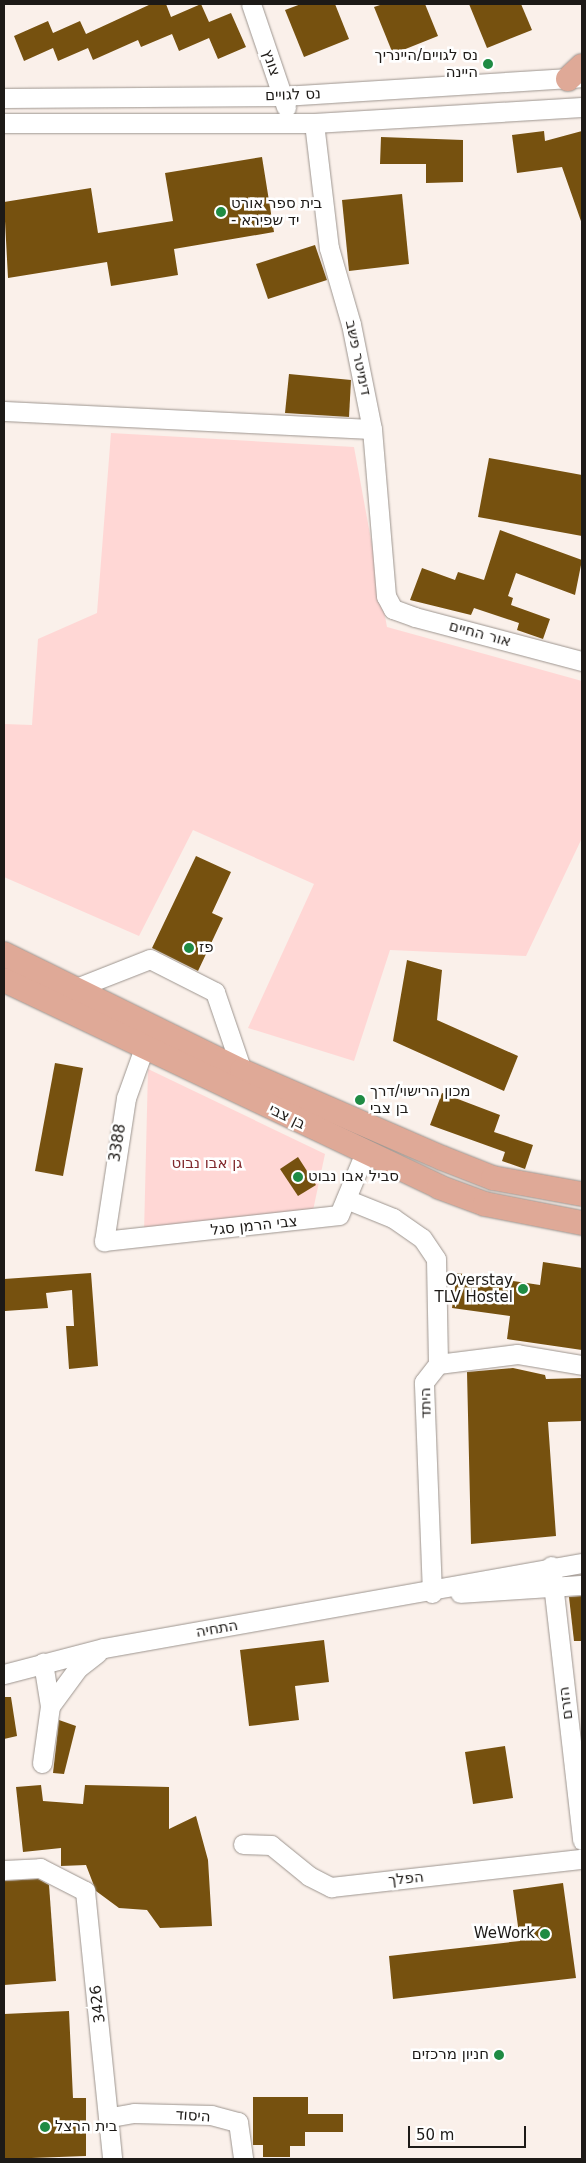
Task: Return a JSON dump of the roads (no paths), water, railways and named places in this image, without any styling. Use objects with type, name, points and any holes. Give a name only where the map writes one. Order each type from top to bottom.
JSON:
[{"type":"main road","name":"בן צבי","points":[[4,954],[242,1071],[493,1178],[582,1194]]},
{"type":"main road","name":"בן צבי","points":[[4,980],[364,1155],[485,1204],[582,1224]]},
{"type":"street","name":"צונץ","points":[[251,4],[283,96],[290,123]]},
{"type":"street","name":"נס לגויים","points":[[4,98],[283,96],[578,74]]},
{"type":"street","name":"נס לגויים","points":[[4,123],[314,123],[582,107]]},
{"type":"street","name":"דימיטר פשב","points":[[314,123],[329,248],[351,324],[372,429],[386,596]]},
{"type":"street","points":[[4,411],[372,429]]},
{"type":"street","name":"אור החיים","points":[[386,596],[393,608],[415,617],[582,661]]},
{"type":"street","points":[[76,988],[150,959],[215,992],[242,1071]]},
{"type":"street","name":"3388","points":[[104,1241],[126,1098],[144,1048]]},
{"type":"street","name":"צבי הרמן סגל","points":[[104,1241],[312,1220],[339,1215],[364,1155]]},
{"type":"street","points":[[346,1199],[393,1218],[422,1238],[436,1259],[438,1364],[517,1354],[582,1365]]},
{"type":"street","name":"היתד","points":[[432,1593],[424,1382],[438,1364]]},
{"type":"street","name":"התחיה","points":[[4,1674],[104,1648],[432,1593],[551,1566],[582,1563]]},
{"type":"street","name":"הזרם","points":[[551,1566],[575,1718],[582,1840]]},
{"type":"street","name":"התחיה","points":[[432,1593],[553,1588],[582,1584]]},
{"type":"street","points":[[50,1706],[78,1668],[104,1648]]},
{"type":"street","points":[[42,1762],[50,1706],[43,1663]]},
{"type":"street","name":"הפלך","points":[[243,1844],[271,1845],[309,1876],[331,1887],[582,1859]]},
{"type":"street","name":"3426","points":[[4,1870],[40,1868],[85,1891],[107,2032],[112,2159]]},
{"type":"street","name":"היסוד","points":[[111,2117],[134,2113],[212,2109],[238,2122],[243,2159]]},
{"type":"place","name":"נס לגויים/היינריך היינה","points":[[488,64]]},
{"type":"place","name":"בית ספר אורט - יד שפירא","points":[[221,212]]},
{"type":"place","name":"פז","points":[[189,948]]},
{"type":"place","name":"מכון הרישוי/דרך בן צבי","points":[[360,1100]]},
{"type":"place","name":"סביל אבו נבוט","points":[[298,1177]]},
{"type":"place","name":"Overstay TLV Hostel","points":[[523,1289]]},
{"type":"place","name":"WeWork","points":[[545,1934]]},
{"type":"place","name":"חניון מרכזים","points":[[499,2055]]},
{"type":"place","name":"בית הרצל","points":[[45,2127]]},
{"type":"park label","name":"גן אבו נבוט","points":[[207,1164]]}]
